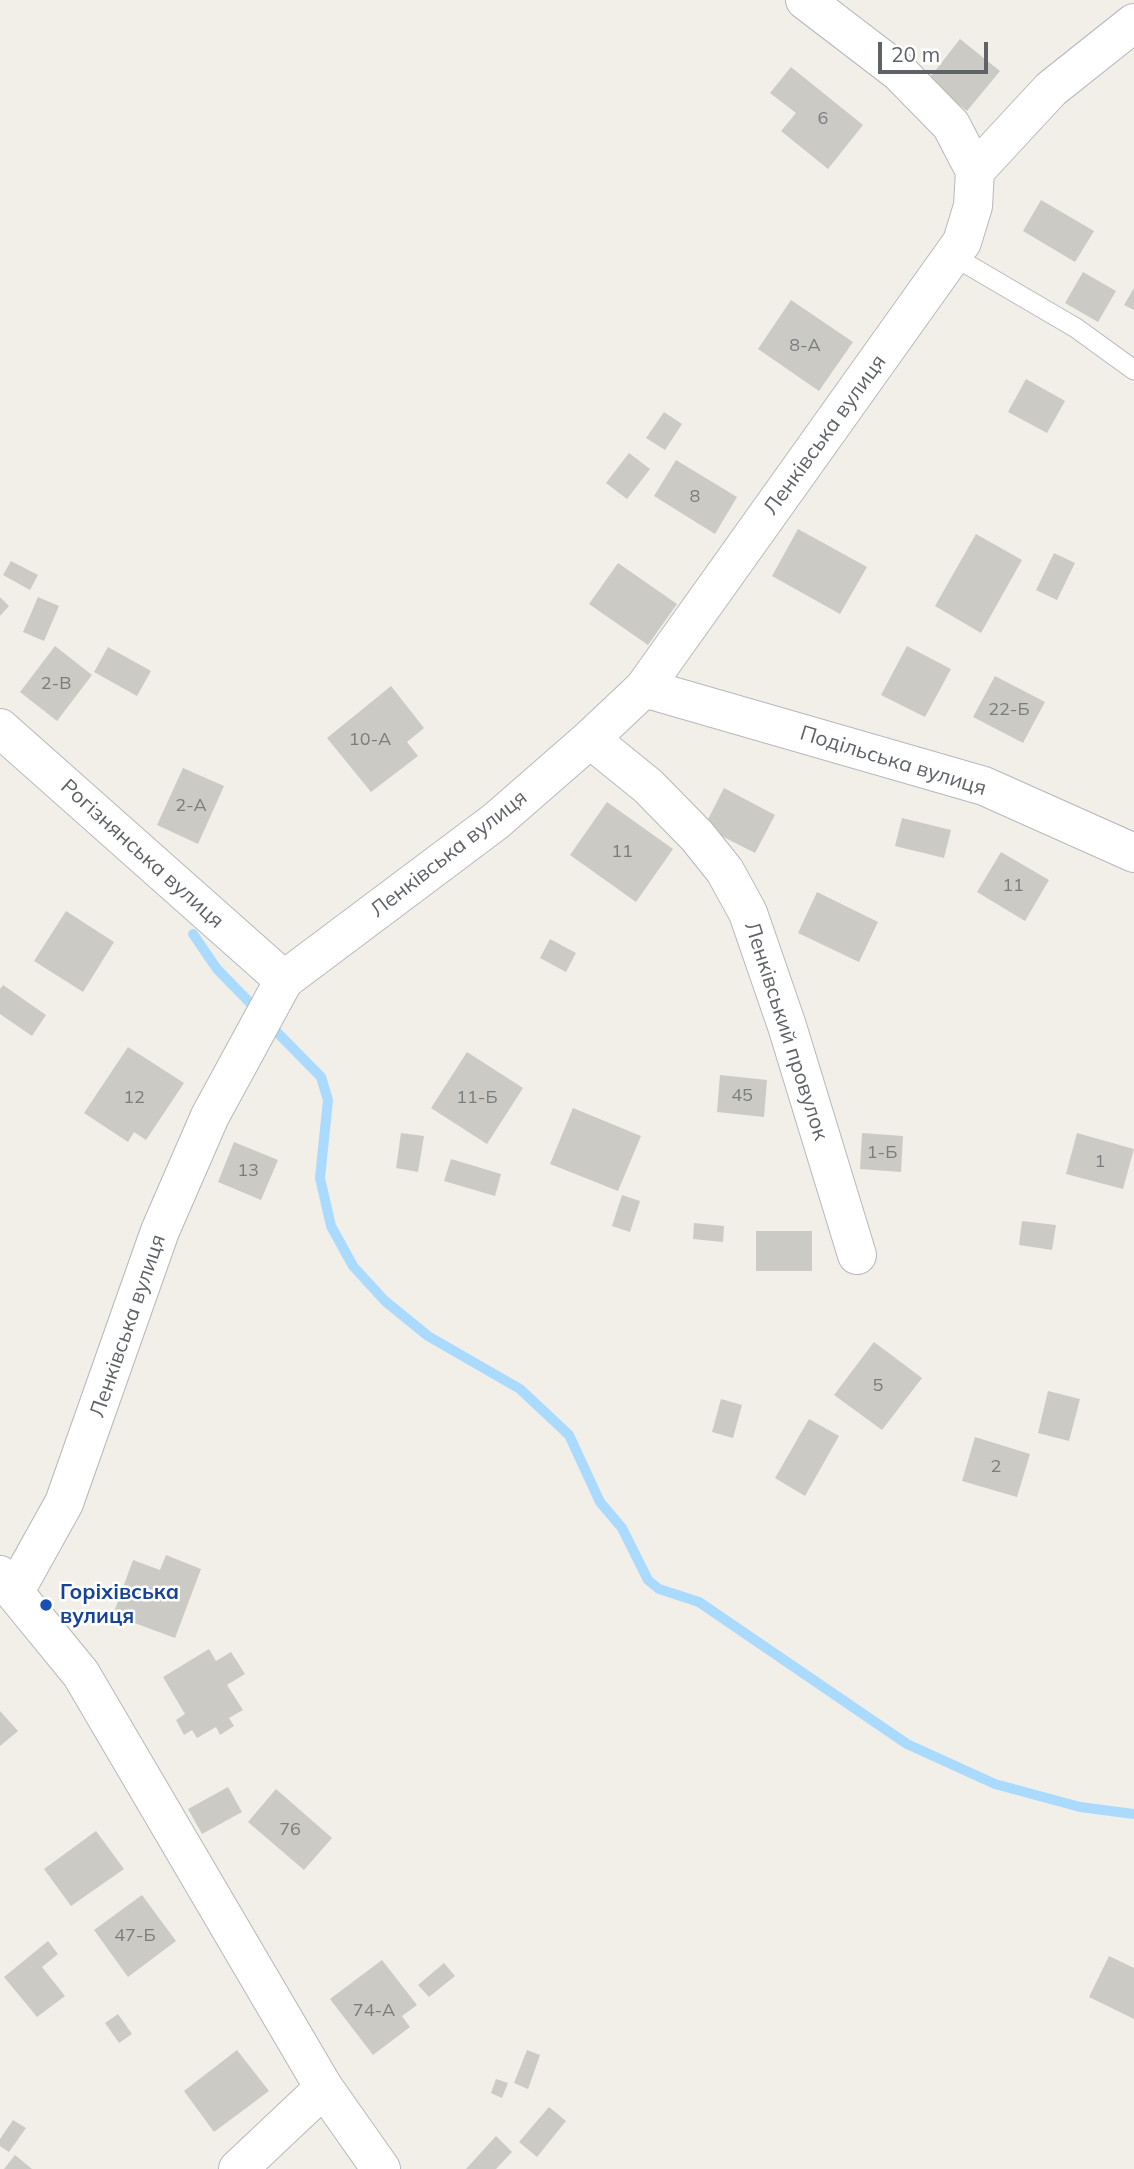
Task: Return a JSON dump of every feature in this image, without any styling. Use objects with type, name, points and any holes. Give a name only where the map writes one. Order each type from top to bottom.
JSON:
[{"type":"street","points":[[805,0],[899,72],[951,125],[975,170],[1052,89],[1134,23]]},
{"type":"street","name":"Ленківська вулиця","points":[[8,1583],[64,1503],[160,1231],[210,1116],[284,980],[496,821],[644,688],[962,243],[972,206],[975,170]]},
{"type":"street","name":"Подільська вулиця","points":[[644,688],[984,786],[1134,853]]},
{"type":"street","name":"Рогізнянська вулиця","points":[[0,727],[284,980]]},
{"type":"street","name":"Ленківський провулок","points":[[590,739],[648,786],[697,836],[725,870],[748,913],[787,1026],[857,1255]]},
{"type":"street","points":[[8,1583],[81,1674],[324,2088],[381,2169]]},
{"type":"street","points":[[238,2169],[324,2088]]},
{"type":"lane","points":[[953,256],[1076,328],[1134,370]]},
{"type":"building","points":[[960,39],[1000,71],[967,111],[928,80]]},
{"type":"building","points":[[791,67],[863,125],[828,169],[781,131],[796,113],[770,93]]},
{"type":"building","points":[[1041,200],[1094,231],[1075,262],[1023,231]]},
{"type":"building","points":[[1083,272],[1116,291],[1098,322],[1065,303]]},
{"type":"building","points":[[1134,288],[1134,310],[1124,305]]},
{"type":"building","points":[[791,300],[853,342],[819,391],[758,349]]},
{"type":"building","points":[[1026,379],[1065,401],[1047,433],[1008,412]]},
{"type":"building","points":[[664,412],[682,424],[665,450],[646,438]]},
{"type":"building","points":[[629,453],[650,469],[627,499],[606,483]]},
{"type":"building","points":[[676,460],[737,497],[715,534],[654,496]]},
{"type":"building","points":[[798,529],[867,567],[840,614],[772,576]]},
{"type":"building","points":[[976,534],[1022,560],[981,633],[935,606]]},
{"type":"building","points":[[1054,553],[1075,563],[1057,600],[1036,590]]},
{"type":"building","points":[[11,561],[38,575],[30,590],[3,575]]},
{"type":"building","points":[[618,563],[677,604],[648,645],[589,604]]},
{"type":"building","points":[[0,597],[9,606],[0,616]]},
{"type":"building","points":[[38,597],[59,606],[44,641],[23,632]]},
{"type":"building","points":[[55,646],[92,675],[57,721],[20,692]]},
{"type":"building","points":[[907,646],[951,669],[925,717],[881,695]]},
{"type":"building","points":[[108,647],[151,671],[137,696],[94,672]]},
{"type":"building","points":[[995,676],[1045,702],[1023,743],[973,717]]},
{"type":"building","points":[[391,686],[424,728],[407,742],[418,756],[371,792],[327,738]]},
{"type":"building","points":[[183,768],[224,786],[198,844],[157,825]]},
{"type":"building","points":[[724,788],[775,815],[755,853],[704,827]]},
{"type":"building","points":[[607,802],[673,849],[636,902],[570,855]]},
{"type":"building","points":[[902,818],[951,830],[944,858],[895,846]]},
{"type":"building","points":[[1001,852],[1049,880],[1025,921],[977,892]]},
{"type":"building","points":[[817,892],[878,922],[859,962],[798,933]]},
{"type":"building","points":[[66,911],[114,942],[83,992],[34,961]]},
{"type":"building","points":[[550,939],[576,953],[566,972],[540,958]]},
{"type":"building","points":[[3,985],[46,1015],[32,1036],[0,1014],[0,989]]},
{"type":"building","points":[[128,1047],[184,1083],[146,1140],[134,1132],[128,1142],[84,1113]]},
{"type":"building","points":[[467,1052],[523,1088],[487,1144],[431,1108]]},
{"type":"building","points":[[720,1075],[767,1080],[764,1117],[717,1112]]},
{"type":"building","points":[[573,1108],[641,1136],[618,1191],[550,1164]]},
{"type":"building","points":[[401,1133],[424,1136],[418,1172],[396,1168]]},
{"type":"building","points":[[862,1133],[903,1136],[901,1172],[860,1169]]},
{"type":"building","points":[[1077,1133],[1134,1149],[1123,1189],[1066,1174]]},
{"type":"building","points":[[234,1142],[278,1160],[261,1200],[218,1182]]},
{"type":"building","points":[[451,1159],[501,1174],[495,1196],[444,1181]]},
{"type":"building","points":[[622,1195],[640,1201],[630,1232],[612,1226]]},
{"type":"building","points":[[1022,1221],[1056,1225],[1052,1250],[1019,1245]]},
{"type":"building","points":[[694,1223],[724,1226],[723,1242],[693,1239]]},
{"type":"building","points":[[756,1231],[812,1231],[812,1271],[756,1271]]},
{"type":"building","points":[[874,1342],[922,1378],[882,1430],[834,1395]]},
{"type":"building","points":[[1048,1391],[1080,1399],[1069,1441],[1038,1433]]},
{"type":"building","points":[[721,1399],[742,1405],[733,1438],[712,1432]]},
{"type":"building","points":[[809,1419],[839,1436],[805,1496],[775,1478]]},
{"type":"building","points":[[975,1437],[1030,1454],[1017,1497],[962,1481]]},
{"type":"building","points":[[166,1555],[201,1569],[175,1638],[113,1615],[133,1560],[160,1570]]},
{"type":"building","points":[[209,1649],[216,1661],[231,1652],[245,1674],[227,1685],[243,1710],[229,1718],[234,1726],[220,1735],[216,1727],[197,1738],[192,1730],[184,1735],[176,1720],[185,1714],[163,1677]]},
{"type":"building","points":[[0,1711],[18,1731],[0,1746]]},
{"type":"building","points":[[228,1787],[242,1812],[202,1834],[188,1809]]},
{"type":"building","points":[[276,1789],[332,1838],[304,1870],[248,1822]]},
{"type":"building","points":[[96,1831],[124,1869],[71,1906],[44,1869]]},
{"type":"building","points":[[142,1895],[176,1941],[128,1977],[94,1930]]},
{"type":"building","points":[[48,1941],[58,1954],[42,1967],[65,1996],[37,2017],[4,1977]]},
{"type":"building","points":[[1109,1956],[1134,1968],[1134,2019],[1089,1997]]},
{"type":"building","points":[[382,1960],[417,2005],[402,2016],[410,2027],[373,2055],[330,1999]]},
{"type":"building","points":[[444,1963],[455,1976],[429,1997],[418,1985]]},
{"type":"building","points":[[118,2014],[132,2034],[119,2043],[105,2023]]},
{"type":"building","points":[[237,2050],[269,2091],[214,2132],[184,2091]]},
{"type":"building","points":[[527,2050],[540,2055],[528,2089],[514,2083]]},
{"type":"building","points":[[496,2079],[508,2083],[502,2098],[491,2093]]},
{"type":"building","points":[[549,2107],[566,2121],[537,2157],[519,2142]]},
{"type":"building","points":[[13,2120],[26,2128],[9,2152],[0,2146],[0,2139]]},
{"type":"building","points":[[496,2136],[512,2152],[496,2169],[466,2169]]},
{"type":"building","points":[[15,2155],[32,2169],[4,2169]]},
{"type":"waterway","points":[[193,934],[217,969],[259,1012]]},
{"type":"waterway","points":[[269,1024],[321,1077],[328,1100],[320,1178],[331,1226],[353,1266],[385,1301],[428,1336],[520,1389],[569,1435],[600,1502],[622,1528],[648,1580],[659,1589],[699,1602],[907,1744],[995,1784],[1080,1807],[1134,1814]]},
{"type":"place","name":"Горіхівська вулиця","points":[[46,1605]]}]
